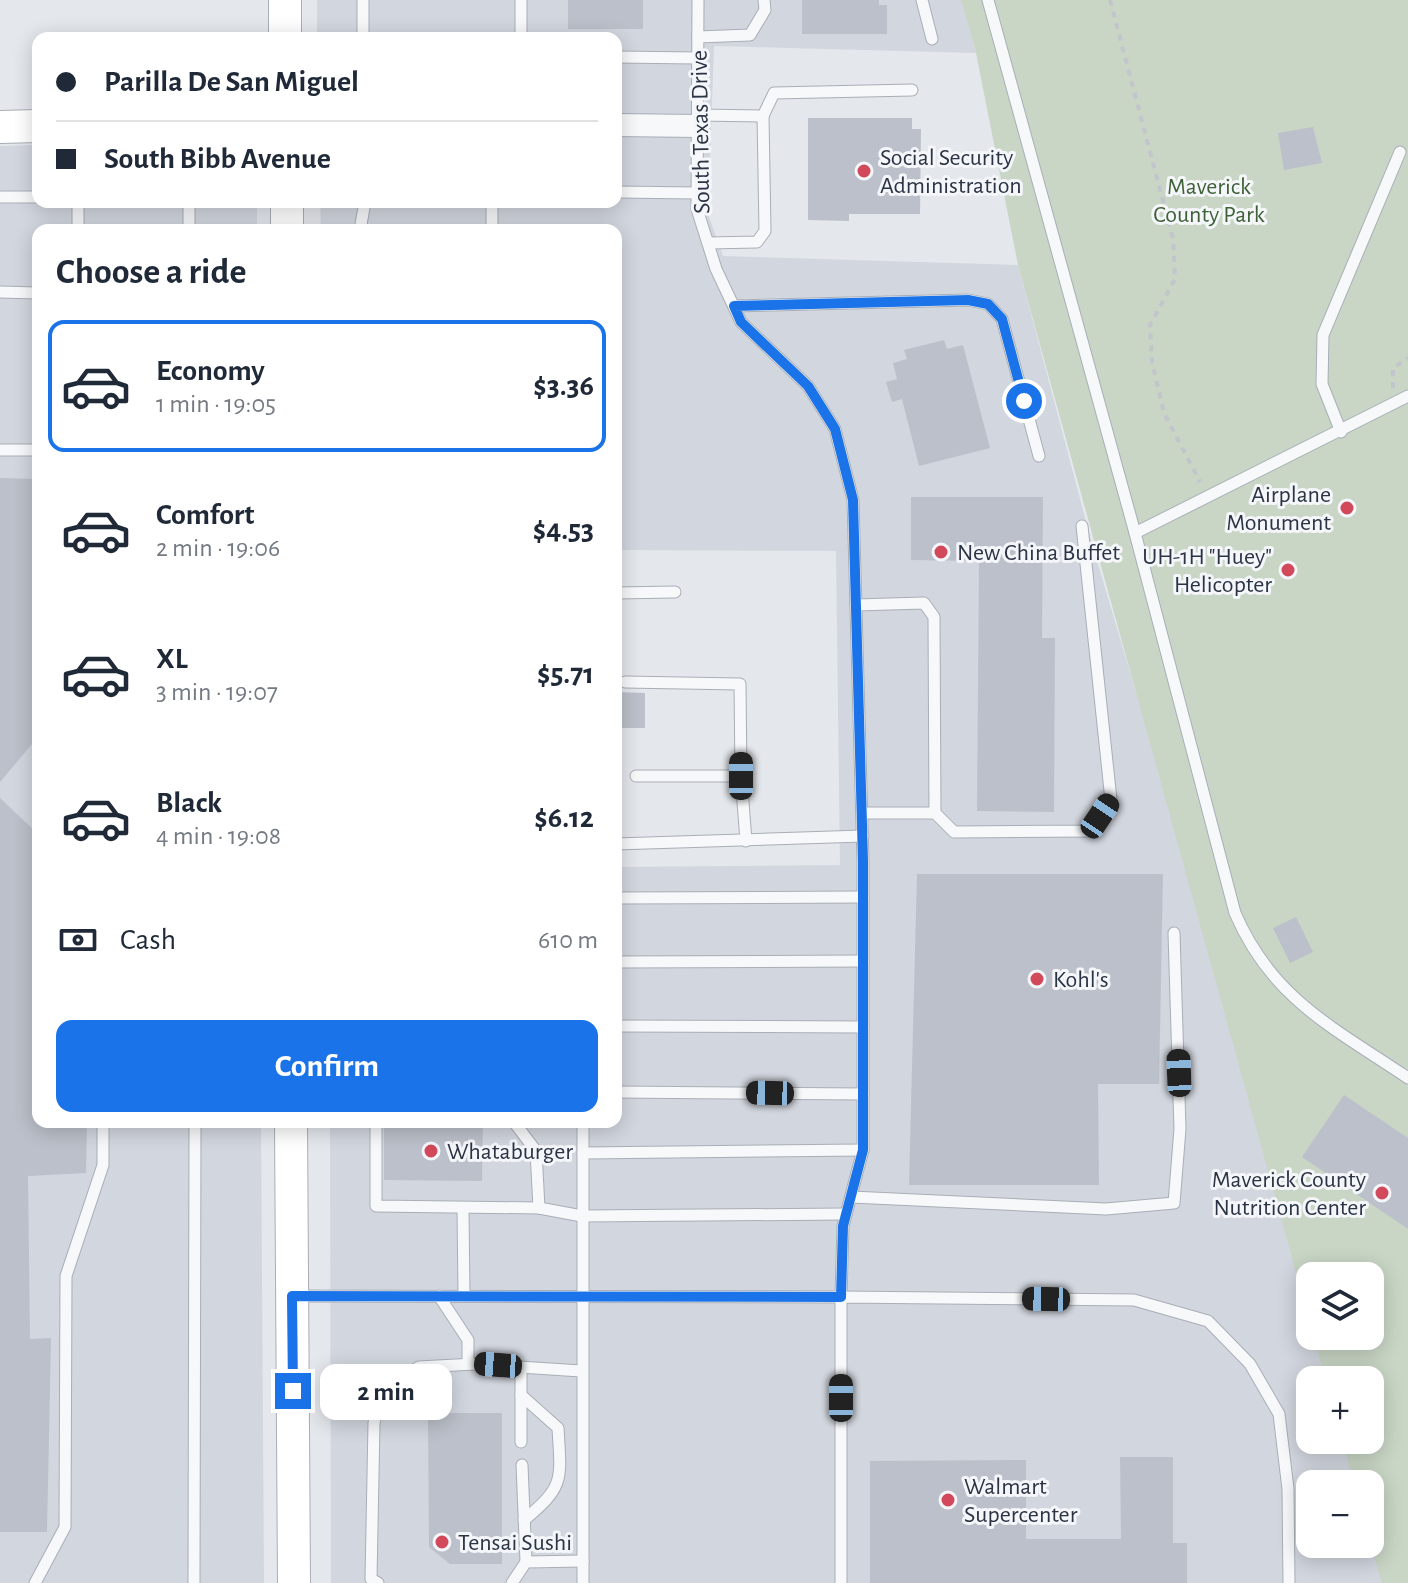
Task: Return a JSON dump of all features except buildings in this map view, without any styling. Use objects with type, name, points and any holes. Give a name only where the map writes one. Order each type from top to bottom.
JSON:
[{"type":"main road","points":[[285,0],[285,32]]},
{"type":"main road","points":[[0,127],[32,126]]},
{"type":"main road","points":[[291,1128],[294,1583]]},
{"type":"street","points":[[622,125],[698,121]]},
{"type":"lane","points":[[363,0],[363,32]]},
{"type":"lane","points":[[521,0],[521,32]]},
{"type":"lane","name":"South Texas Drive","points":[[698,0],[697,209],[741,322],[808,386],[835,429],[853,500],[863,836],[863,1150],[846,1214],[841,1297],[841,1583]]},
{"type":"lane","points":[[698,37],[750,35],[765,10],[764,0]]},
{"type":"lane","points":[[922,0],[932,39]]},
{"type":"lane","points":[[988,0],[1135,533],[1227,883],[1249,946],[1269,975],[1298,1002],[1408,1078]]},
{"type":"lane","points":[[622,57],[698,58]]},
{"type":"lane","points":[[708,243],[757,242],[765,231],[763,116],[774,93],[912,90]]},
{"type":"lane","points":[[698,121],[763,116]]},
{"type":"lane","points":[[1341,432],[1322,384],[1323,335],[1400,152]]},
{"type":"lane","points":[[622,192],[698,193]]},
{"type":"lane","points":[[0,197],[32,197]]},
{"type":"lane","points":[[0,292],[32,293]]},
{"type":"lane","points":[[734,306],[968,300],[988,304],[1002,319],[1039,456]]},
{"type":"lane","points":[[1135,533],[1408,396]]},
{"type":"lane","points":[[0,450],[32,450]]},
{"type":"lane","points":[[856,605],[924,603],[934,617],[935,813],[954,832],[1089,831],[1111,800],[1082,526]]},
{"type":"lane","points":[[622,593],[675,592]]},
{"type":"lane","points":[[625,682],[740,684],[741,776],[746,841]]},
{"type":"lane","points":[[636,776],[741,776]]},
{"type":"lane","points":[[862,813],[935,813]]},
{"type":"lane","points":[[622,844],[863,836]]},
{"type":"lane","points":[[622,898],[863,897]]},
{"type":"lane","points":[[851,1197],[1106,1209],[1174,1203],[1180,1129],[1174,933]]},
{"type":"lane","points":[[622,962],[863,961]]},
{"type":"lane","points":[[622,1026],[863,1027]]},
{"type":"lane","points":[[622,1092],[863,1094]]},
{"type":"lane","points":[[35,1583],[65,1527],[66,1276],[103,1165],[103,1128]]},
{"type":"lane","points":[[194,1583],[195,1128]]},
{"type":"lane","points":[[376,1128],[376,1206],[539,1208],[582,1216],[846,1214]]},
{"type":"lane","points":[[519,1128],[536,1151],[539,1208]]},
{"type":"lane","points":[[583,1128],[583,1583]]},
{"type":"lane","points":[[583,1153],[863,1150]]},
{"type":"lane","points":[[463,1208],[464,1296]]},
{"type":"lane","points":[[292,1296],[1134,1300],[1208,1321],[1250,1364],[1279,1414],[1288,1489],[1289,1583]]},
{"type":"lane","points":[[439,1296],[468,1340],[468,1364]]},
{"type":"lane","points":[[378,1583],[371,1579],[374,1423],[381,1390],[419,1367],[468,1364],[581,1371]]},
{"type":"lane","points":[[521,1367],[521,1442]]},
{"type":"lane","points":[[521,1395],[558,1428],[560,1466],[554,1496],[524,1520]]},
{"type":"lane","points":[[512,1583],[526,1562],[522,1465]]},
{"type":"lane","points":[[526,1562],[583,1561]]},
{"type":"path","points":[[1110,0],[1173,239],[1175,279],[1150,325],[1152,362],[1164,413],[1200,482]]},
{"type":"path","points":[[1393,379],[1393,368],[1408,358]]},
{"type":"shaded area","points":[[317,0],[961,0],[976,53],[714,46],[708,214],[723,256],[1018,265],[1092,544],[1305,1262],[1296,1262],[1296,1350],[1330,1350],[1334,1366],[1296,1366],[1296,1454],[1356,1454],[1360,1470],[1296,1470],[1296,1558],[1381,1558],[1387,1583],[331,1583],[330,1128],[622,1128],[622,867],[840,865],[836,551],[622,550],[622,224],[321,224],[320,208],[622,208],[622,32],[317,32]]},
{"type":"shaded area","points":[[32,145],[32,208],[257,208],[257,224],[32,224],[32,1128],[261,1128],[264,1583],[0,1583],[0,146]]},
{"type":"green space","name":"Maverick County Park","points":[[961,0],[1408,0],[1408,1583],[1382,1583],[1375,1558],[1384,1558],[1384,1470],[1350,1470],[1346,1454],[1384,1454],[1384,1366],[1322,1366],[1317,1350],[1384,1350],[1384,1262],[1296,1262],[1296,1272],[1018,265],[976,53]]},
{"type":"place","name":"Social Security Administration","points":[[864,171]]},
{"type":"place","name":"Airplane Monument","points":[[1347,508]]},
{"type":"place","name":"New China Buffet","points":[[941,552]]},
{"type":"place","name":"UH-1H \"Huey\" Helicopter","points":[[1288,570]]},
{"type":"place","name":"Kohl's","points":[[1037,979]]},
{"type":"place","name":"Whataburger","points":[[431,1151]]},
{"type":"place","name":"Maverick County Nutrition Center","points":[[1382,1193]]},
{"type":"place","name":"Walmart Supercenter","points":[[948,1500]]},
{"type":"place","name":"Tensai Sushi","points":[[442,1542]]},
{"type":"route","points":[[293,1391],[292,1296],[841,1297],[843,1226],[863,1150],[863,861],[853,500],[835,429],[808,386],[741,322],[734,306],[968,300],[988,304],[1002,319],[1024,401]]}]
